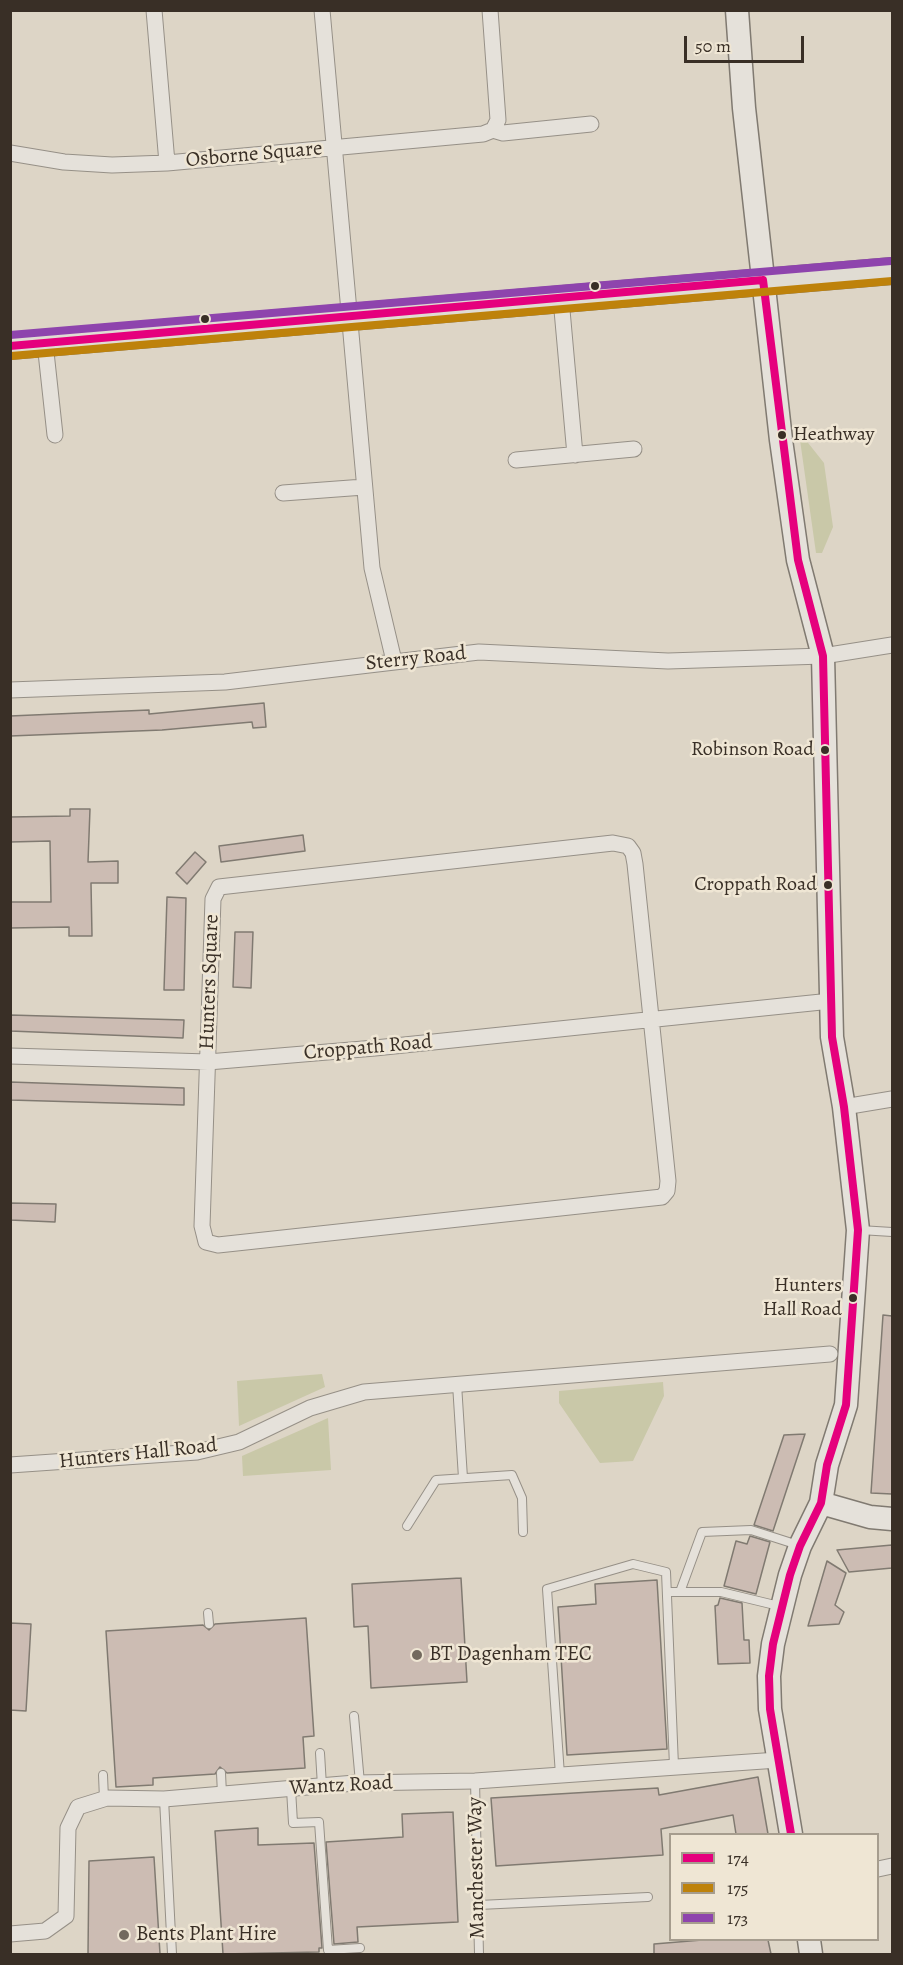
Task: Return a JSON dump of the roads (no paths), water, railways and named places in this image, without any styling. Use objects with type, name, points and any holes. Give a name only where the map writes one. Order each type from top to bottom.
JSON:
[{"type":"main road","points":[[10,346],[763,280],[892,271]]},
{"type":"street","name":"Osborne Square","points":[[154,10],[167,163],[472,136],[493,130],[503,133],[591,124]]},
{"type":"street","points":[[322,10],[372,568],[394,661]]},
{"type":"street","points":[[490,10],[498,109],[498,120],[493,130]]},
{"type":"street","points":[[737,10],[744,108],[763,280],[798,560],[823,656],[832,1037],[844,1107],[858,1230],[846,1405],[827,1465],[821,1503],[800,1545],[781,1607],[769,1676],[770,1709],[791,1833]]},
{"type":"street","points":[[10,153],[64,162],[112,165],[167,163]]},
{"type":"street","points":[[561,299],[575,454]]},
{"type":"street","points":[[45,343],[54,435]]},
{"type":"street","points":[[516,460],[634,450]]},
{"type":"street","points":[[283,493],[364,487]]},
{"type":"street","points":[[823,656],[892,645]]},
{"type":"street","name":"Sterry Road","points":[[10,690],[225,682],[479,652],[668,661],[823,656]]},
{"type":"street","name":"Hunters Square","points":[[613,843],[628,846],[633,853],[650,1019],[668,1181],[667,1191],[662,1197],[218,1245],[206,1242],[202,1226],[213,899],[219,887],[613,843]]},
{"type":"street","name":"Croppath Road","points":[[10,1056],[208,1062],[375,1048],[831,1001]]},
{"type":"street","points":[[844,1107],[892,1099]]},
{"type":"street","name":"Hunters Hall Road","points":[[10,1465],[196,1452],[239,1442],[310,1408],[355,1394],[830,1354]]},
{"type":"street","points":[[821,1503],[870,1517],[892,1519]]},
{"type":"street","name":"Wantz Road","points":[[10,1934],[45,1931],[66,1916],[68,1828],[78,1807],[104,1799],[164,1799],[360,1783],[475,1781],[778,1760]]},
{"type":"lane","points":[[858,1230],[892,1232]]},
{"type":"lane","points":[[458,1384],[463,1478]]},
{"type":"lane","points":[[407,1526],[436,1480],[512,1475],[522,1498],[523,1532]]},
{"type":"lane","points":[[680,1592],[702,1532],[751,1530],[800,1545]]},
{"type":"lane","points":[[560,1774],[548,1589],[633,1564],[666,1572],[674,1766]]},
{"type":"lane","points":[[667,1592],[721,1592],[781,1607]]},
{"type":"lane","points":[[208,1613],[210,1624]]},
{"type":"lane","points":[[354,1716],[360,1783]]},
{"type":"lane","points":[[320,1753],[322,1786]]},
{"type":"lane","points":[[220,1773],[222,1794]]},
{"type":"lane","points":[[103,1774],[104,1799]]},
{"type":"lane","name":"Manchester Way","points":[[475,1781],[479,1954]]},
{"type":"lane","points":[[291,1789],[293,1823],[319,1822],[328,1950],[360,1948]]},
{"type":"lane","points":[[164,1799],[172,1954]]},
{"type":"lane","points":[[479,1905],[648,1897]]},
{"type":"place","name":"Heathway","points":[[782,435]]},
{"type":"place","name":"Robinson Road","points":[[825,750]]},
{"type":"place","name":"Croppath Road","points":[[828,885]]},
{"type":"place","name":"Hunters Hall Road","points":[[853,1298]]},
{"type":"place","name":"BT Dagenham TEC","points":[[417,1655]]},
{"type":"place","name":"Bents Plant Hire","points":[[124,1935]]}]
